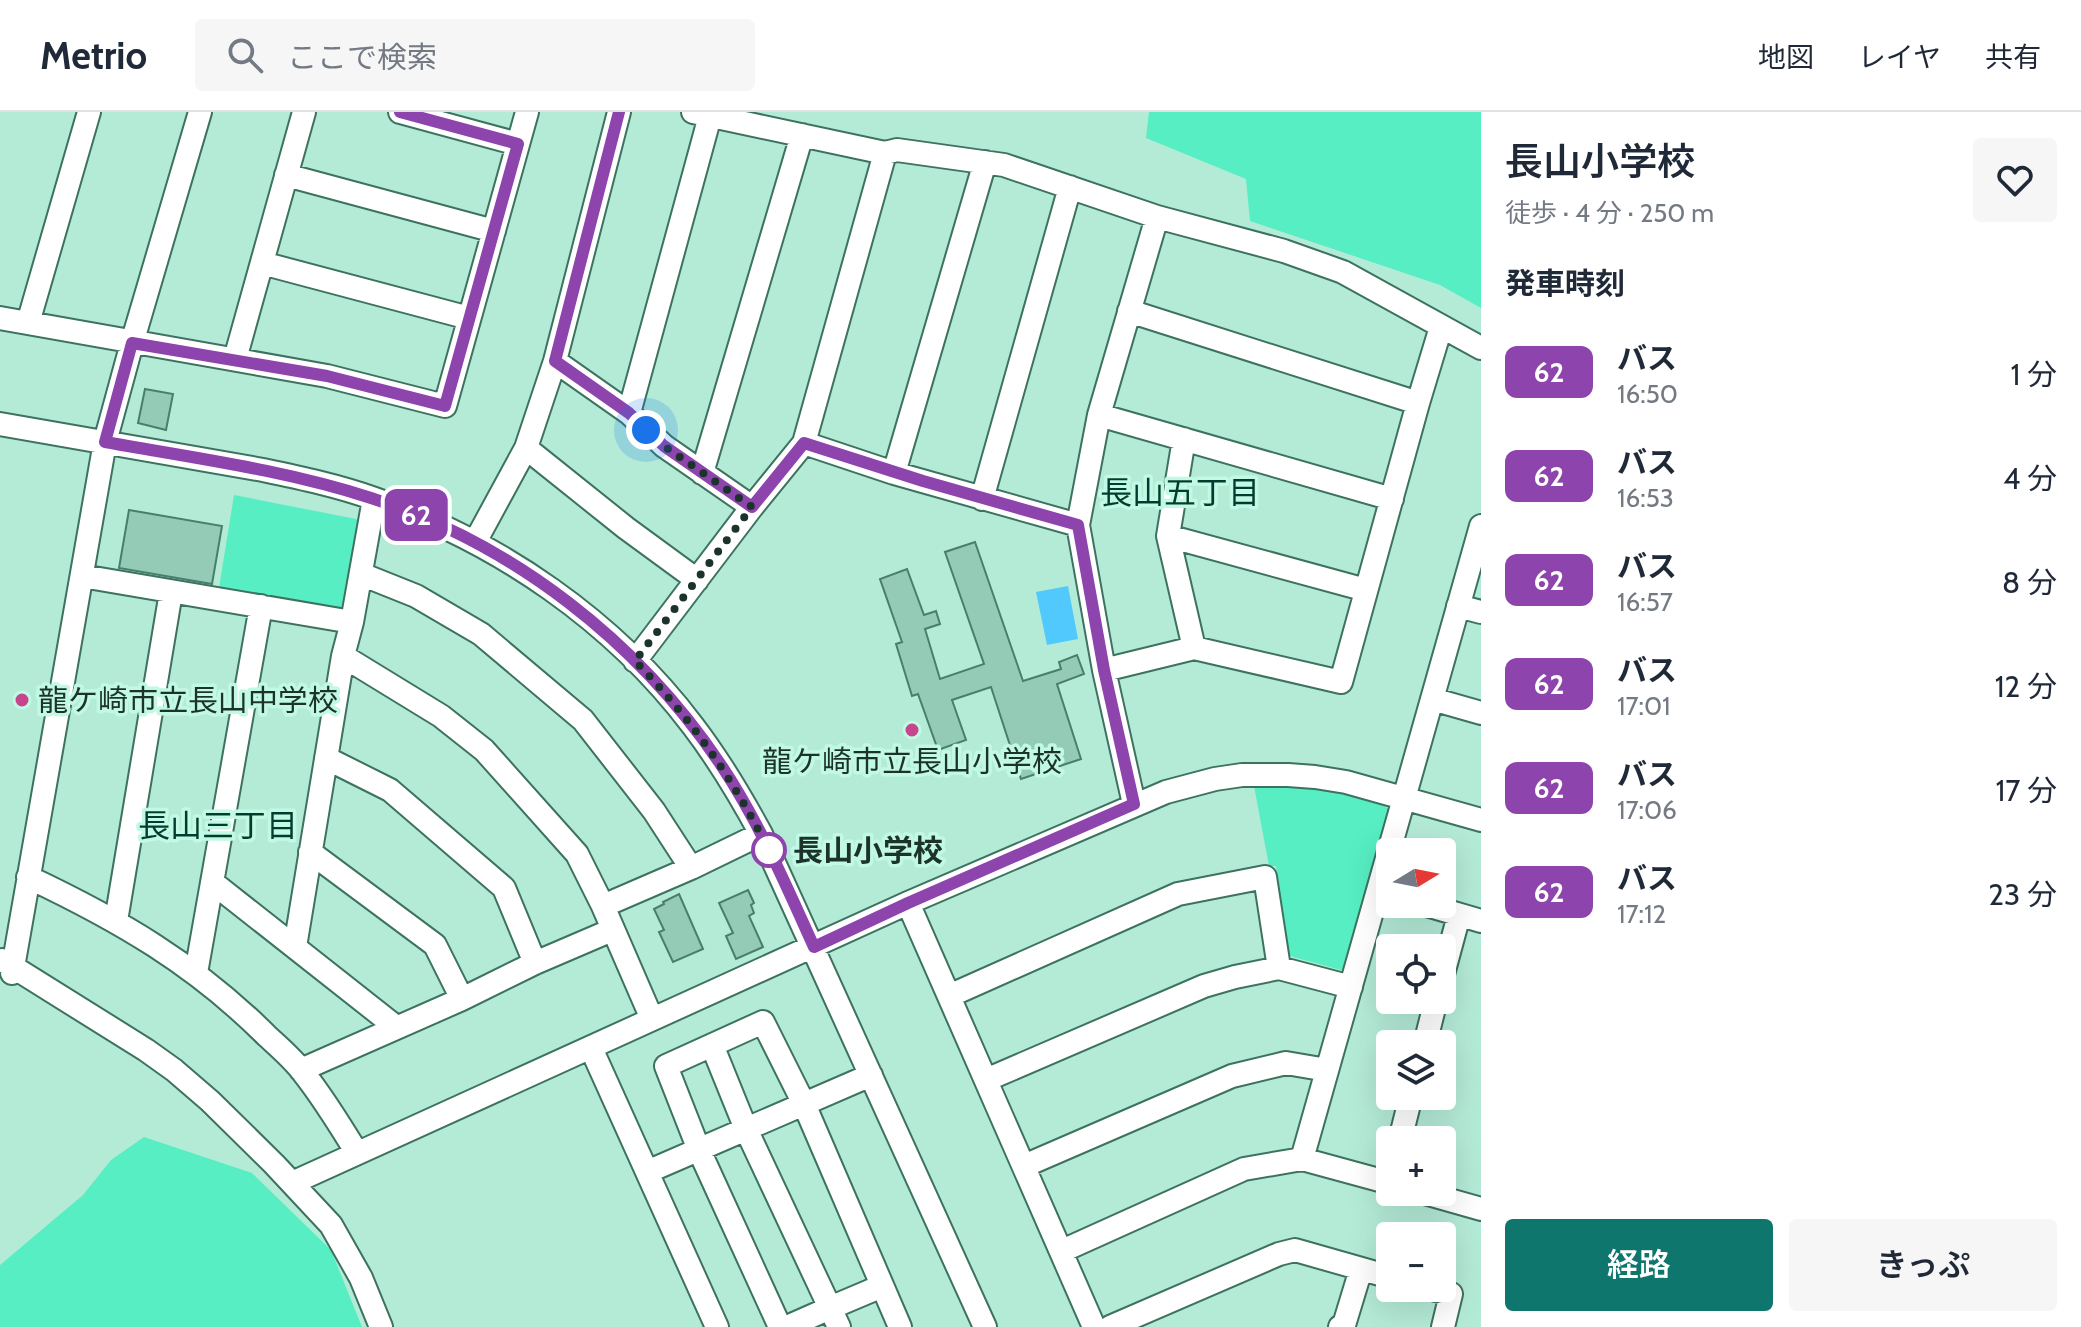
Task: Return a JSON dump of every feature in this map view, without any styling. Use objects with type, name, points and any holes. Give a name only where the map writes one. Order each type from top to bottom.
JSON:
[{"type":"street","points":[[28,323],[89,112]]},
{"type":"street","points":[[200,112],[105,442],[28,877],[9,966],[146,1050],[210,1101],[331,1225],[361,1278],[381,1327]]},
{"type":"street","points":[[235,359],[304,112]]},
{"type":"street","points":[[400,112],[518,144]]},
{"type":"street","points":[[0,318],[327,376],[445,406],[527,112]]},
{"type":"street","points":[[475,542],[526,448],[555,361],[619,112]]},
{"type":"street","points":[[629,413],[702,114],[885,153],[897,150],[1004,165],[1157,217],[1284,251],[1343,272],[1481,348]]},
{"type":"street","points":[[702,473],[802,135]]},
{"type":"street","points":[[635,661],[804,443],[885,153]]},
{"type":"street","points":[[894,473],[985,162]]},
{"type":"street","points":[[286,175],[494,231]]},
{"type":"street","points":[[982,499],[1070,187]]},
{"type":"street","points":[[1134,804],[1104,670],[1078,525],[1099,415],[1157,217]]},
{"type":"street","points":[[262,263],[469,318]]},
{"type":"street","points":[[1129,311],[1418,403]]},
{"type":"street","points":[[1104,670],[1194,648],[1341,682],[1441,327]]},
{"type":"street","points":[[555,361],[629,413],[664,446],[752,507]]},
{"type":"street","points":[[1099,415],[1392,499]]},
{"type":"street","points":[[0,424],[278,473],[374,499],[420,516],[475,542],[531,574],[635,661],[693,725],[721,765],[761,834],[985,1327]]},
{"type":"street","points":[[1184,439],[1168,536],[1194,648]]},
{"type":"street","points":[[804,443],[894,473],[1078,525]]},
{"type":"street","points":[[526,448],[697,580]]},
{"type":"street","points":[[295,947],[343,656],[374,499]]},
{"type":"street","points":[[1395,838],[1404,797],[1481,526]]},
{"type":"street","points":[[1168,536],[1366,590]]},
{"type":"street","points":[[361,574],[416,596],[481,634],[583,720],[654,811],[691,868]]},
{"type":"street","points":[[82,576],[352,622]]},
{"type":"street","points":[[116,921],[171,592]]},
{"type":"street","points":[[196,973],[261,606]]},
{"type":"street","points":[[1458,606],[1481,612]]},
{"type":"street","points":[[343,656],[441,716],[484,750],[577,854],[652,1019]]},
{"type":"street","points":[[1432,699],[1481,713]]},
{"type":"street","points":[[326,758],[390,790],[504,888],[535,963]]},
{"type":"street","points":[[292,1183],[908,903],[1134,804],[1190,784],[1265,774],[1331,779],[1481,820]]},
{"type":"street","points":[[603,906],[761,834]]},
{"type":"street","points":[[310,852],[435,945],[462,999]]},
{"type":"street","points":[[28,877],[88,905],[145,938],[234,1004],[301,1070],[357,1153]]},
{"type":"street","points":[[949,996],[1178,894],[1265,877],[1279,968]]},
{"type":"street","points":[[212,882],[396,1027]]},
{"type":"street","points":[[908,903],[1094,1327]]},
{"type":"street","points":[[1456,914],[1481,921]]},
{"type":"street","points":[[1302,1159],[1351,987],[1376,915]]},
{"type":"street","points":[[1454,934],[1459,915]]},
{"type":"street","points":[[301,1070],[612,930]]},
{"type":"street","points":[[986,1080],[1204,986],[1235,977],[1279,968],[1351,987]]},
{"type":"street","points":[[780,1327],[699,1150],[666,1066],[763,1022],[804,1104],[900,1327]]},
{"type":"street","points":[[712,1045],[746,1129],[835,1318]]},
{"type":"street","points":[[591,1048],[717,1327]]},
{"type":"street","points":[[1024,1166],[1232,1076],[1286,1063],[1327,1070]]},
{"type":"street","points":[[647,1172],[871,1075]]},
{"type":"street","points":[[1062,1251],[1244,1169],[1302,1159],[1376,1178]]},
{"type":"street","points":[[1456,1200],[1480,1206]]},
{"type":"street","points":[[1110,1327],[1279,1254],[1295,1250],[1376,1273]]},
{"type":"street","points":[[1340,1327],[1344,1325],[1361,1269]]},
{"type":"street","points":[[787,1327],[835,1318],[882,1286]]},
{"type":"street","points":[[1443,1327],[1449,1302]]},
{"type":"green space","points":[[1149,112],[1481,112],[1481,308],[1440,285],[1250,221],[1246,179],[1146,138]]},
{"type":"green space","points":[[234,495],[356,519],[363,527],[348,617],[218,594]]},
{"type":"green space","points":[[1254,786],[1346,794],[1380,804],[1391,811],[1384,838],[1376,838],[1376,866],[1349,966],[1341,970],[1285,953],[1276,866],[1269,866]]},
{"type":"green space","points":[[144,1137],[252,1173],[331,1250],[362,1327],[0,1327],[0,1265],[83,1195],[111,1160]]},
{"type":"water","points":[[1068,586],[1078,639],[1047,645],[1036,592]]},
{"type":"building","points":[[145,389],[173,394],[166,430],[138,423]]},
{"type":"building","points":[[129,510],[222,526],[212,584],[119,568]]},
{"type":"building","points":[[975,542],[1023,681],[1061,669],[1059,662],[1077,655],[1084,674],[1057,684],[1081,759],[1021,779],[991,687],[952,700],[966,740],[938,750],[918,694],[912,696],[896,644],[902,642],[880,579],[907,569],[924,615],[936,611],[940,624],[925,629],[940,679],[984,664],[945,552]]},
{"type":"building","points":[[748,890],[754,903],[751,905],[754,913],[749,916],[763,947],[736,959],[726,936],[733,933],[719,903]]},
{"type":"building","points":[[679,894],[703,949],[673,962],[659,932],[664,930],[654,909]]},
{"type":"bus line","name":"62","points":[[400,112],[518,144],[445,406],[327,376],[132,343],[105,442],[263,470],[358,493],[455,532],[531,574],[635,661],[693,725],[744,802],[814,947],[1134,804],[1104,670],[1078,525],[982,499],[804,443],[752,507],[664,446],[629,413],[555,361],[619,112]]},
{"type":"place","name":"龍ケ崎市立長山中学校","points":[[22,700]]},
{"type":"place","name":"龍ケ崎市立長山小学校","points":[[912,730]]},
{"type":"place","name":"長山小学校","points":[[769,850]]},
{"type":"district","name":"長山五丁目","points":[[1180,492]]},
{"type":"district","name":"長山三丁目","points":[[218,825]]},
{"type":"route","points":[[646,430],[752,507],[635,661],[693,725],[744,802],[770,853],[769,850]]}]
